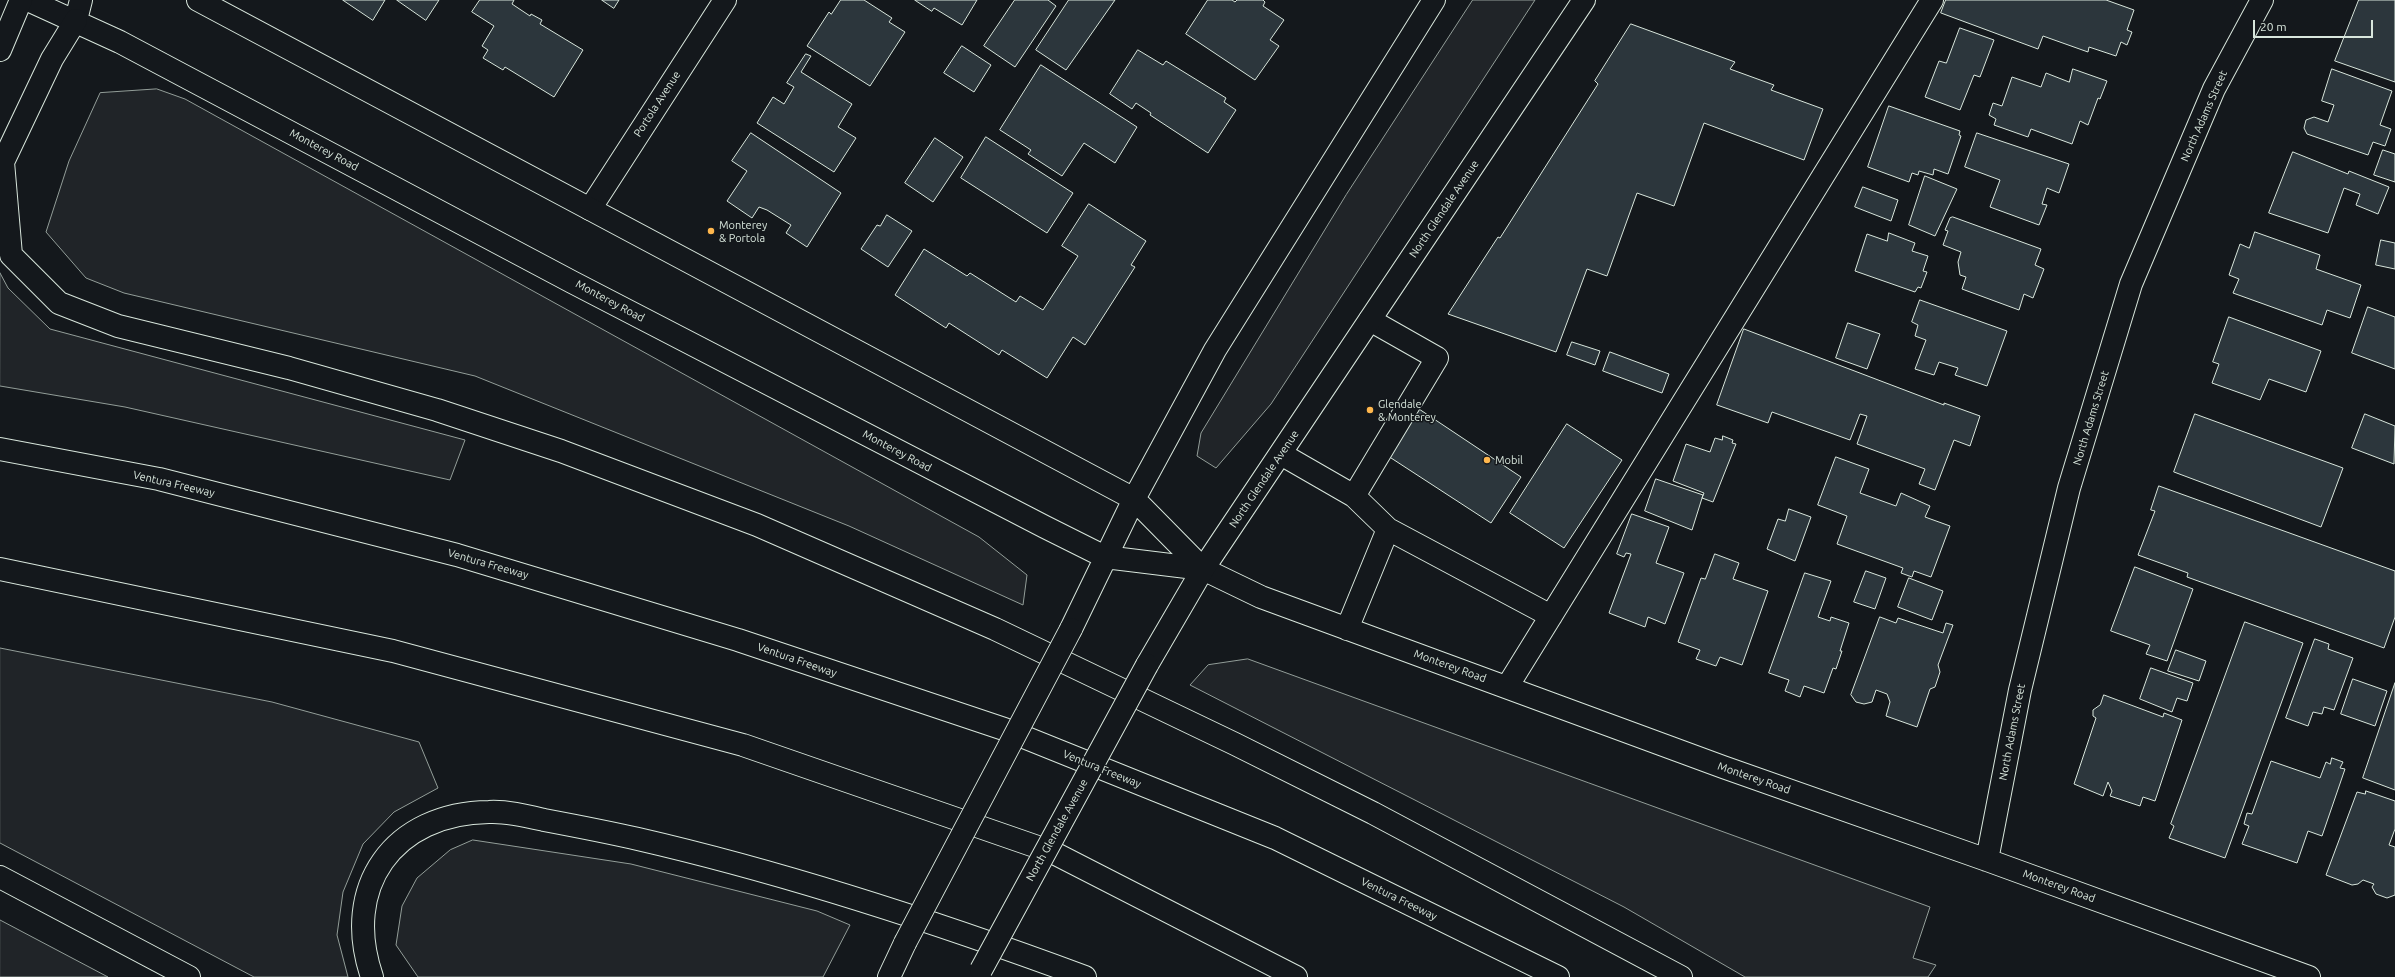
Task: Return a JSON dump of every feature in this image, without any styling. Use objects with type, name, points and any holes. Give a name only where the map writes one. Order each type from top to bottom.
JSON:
[{"type":"main road","points":[[0,50],[21,0]]},
{"type":"main road","name":"Monterey Road","points":[[28,0],[78,10],[120,42],[646,320],[1018,514],[1105,557],[1203,569],[1261,597],[1347,629],[1723,767],[1987,860],[2309,977]]},
{"type":"main road","name":"Monterey Road","points":[[198,0],[1134,500],[1203,569]]},
{"type":"main road","name":"Portola Avenue","points":[[590,209],[725,0]]},
{"type":"main road","points":[[889,977],[905,943],[1071,629],[1134,500],[1215,350],[1434,0]]},
{"type":"main road","name":"North Glendale Avenue","points":[[979,974],[1147,665],[1203,569],[1584,0]]},
{"type":"main road","points":[[1507,687],[1932,0]]},
{"type":"main road","name":"North Adams Street","points":[[1987,860],[2020,690],[2069,488],[2131,284],[2214,90],[2262,0]]},
{"type":"main road","points":[[78,10],[2,162],[11,254],[59,303],[118,326],[289,368],[438,410],[589,461],[757,525],[995,629],[1235,744],[1380,817],[1680,977]]},
{"type":"main road","points":[[1354,496],[1437,358],[1370,320]]},
{"type":"main road","name":"Ventura Freeway","points":[[0,448],[159,479],[457,555],[738,640],[1004,729],[1275,838],[1558,977]]},
{"type":"main road","points":[[1281,454],[1354,496],[1388,529],[1551,616]]},
{"type":"main road","points":[[1347,629],[1388,529]]},
{"type":"main road","points":[[0,569],[31,574],[393,651],[743,745],[1052,852],[1296,977]]},
{"type":"main road","points":[[372,977],[365,956],[363,929],[366,903],[374,877],[387,855],[408,834],[432,822],[459,814],[490,812],[523,816],[620,835],[760,870],[897,911],[1085,977]]},
{"type":"main road","points":[[0,878],[189,977]]},
{"type":"shaded area","points":[[1473,0],[1535,0],[1271,404],[1216,468],[1197,456],[1201,433],[1346,195]]},
{"type":"shaded area","points":[[157,89],[185,99],[979,537],[1027,575],[1023,605],[849,526],[475,376],[124,293],[86,278],[46,232],[69,161],[100,93]]},
{"type":"shaded area","points":[[0,273],[8,288],[50,329],[465,440],[450,480],[125,407],[0,386]]},
{"type":"shaded area","points":[[0,648],[272,702],[419,742],[438,788],[394,812],[363,844],[343,892],[337,935],[348,977],[254,977],[0,843]]},
{"type":"shaded area","points":[[1248,659],[1930,907],[1913,958],[1936,965],[1928,977],[1745,977],[1624,907],[1190,685],[1208,665]]},
{"type":"shaded area","points":[[473,840],[631,864],[817,911],[850,925],[823,977],[418,977],[396,945],[402,906],[417,878],[450,850]]},
{"type":"shaded area","points":[[0,920],[108,977],[0,977]]},
{"type":"building","points":[[343,0],[385,0],[373,20]]},
{"type":"building","points":[[397,0],[439,0],[426,20]]},
{"type":"building","points":[[480,0],[514,0],[512,4],[530,16],[531,14],[542,20],[540,24],[583,50],[554,97],[505,67],[503,70],[483,58],[488,50],[482,46],[494,26],[472,12]]},
{"type":"building","points":[[602,0],[619,0],[614,8]]},
{"type":"building","points":[[841,0],[864,0],[892,18],[889,22],[905,32],[870,86],[807,46],[829,12],[831,14]]},
{"type":"building","points":[[915,0],[977,0],[962,25],[934,8],[932,11]]},
{"type":"building","points":[[1015,0],[1048,0],[1056,6],[1015,67],[984,46]]},
{"type":"building","points":[[1069,0],[1115,0],[1066,70],[1036,50]]},
{"type":"building","points":[[1208,0],[1232,0],[1235,2],[1237,0],[1263,0],[1265,2],[1263,6],[1284,20],[1270,40],[1279,46],[1255,80],[1186,34]]},
{"type":"building","points":[[1946,0],[2106,0],[2134,10],[2127,30],[2132,32],[2127,45],[2121,42],[2116,56],[2089,47],[2088,52],[2043,36],[2038,49],[1941,13]]},
{"type":"building","points":[[2359,0],[2395,0],[2395,82],[2335,61]]},
{"type":"building","points":[[1631,24],[1735,62],[1730,69],[1774,85],[1771,90],[1823,109],[1804,160],[1704,123],[1674,206],[1637,193],[1607,276],[1587,269],[1556,352],[1448,314],[1498,237],[1500,238],[1598,84],[1595,81]]},
{"type":"building","points":[[1960,28],[1994,40],[1980,77],[1974,75],[1960,110],[1925,97],[1939,61],[1946,63]]},
{"type":"building","points":[[962,46],[991,65],[974,92],[944,73]]},
{"type":"building","points":[[1138,50],[1163,65],[1166,61],[1226,98],[1224,102],[1236,110],[1208,153],[1150,115],[1151,113],[1136,103],[1132,109],[1110,94]]},
{"type":"building","points":[[806,54],[811,56],[801,72],[852,104],[838,127],[856,138],[834,172],[757,123],[773,97],[784,104],[794,87],[787,83]]},
{"type":"building","points":[[1041,65],[1137,127],[1115,163],[1084,143],[1062,176],[1028,154],[1031,150],[1000,130]]},
{"type":"building","points":[[2073,69],[2107,81],[2100,99],[2098,98],[2088,125],[2080,121],[2072,144],[2031,129],[2028,137],[1994,125],[1996,119],[1989,115],[1993,103],[2002,106],[2012,77],[2041,87],[2046,73],[2069,82]]},
{"type":"building","points":[[2332,69],[2392,91],[2380,125],[2391,129],[2385,146],[2373,142],[2368,155],[2307,134],[2304,128],[2306,120],[2314,117],[2328,122],[2334,105],[2322,101]]},
{"type":"building","points":[[1889,106],[1960,131],[1959,135],[1961,136],[1948,174],[1934,169],[1933,175],[1919,171],[1918,175],[1912,173],[1909,182],[1868,167]]},
{"type":"building","points":[[751,133],[841,193],[807,247],[786,233],[791,225],[767,210],[759,207],[752,218],[727,201],[747,171],[732,161]]},
{"type":"building","points":[[1977,133],[2069,164],[2059,193],[2047,188],[2042,204],[2047,205],[2039,225],[1990,207],[2000,180],[1965,167]]},
{"type":"building","points":[[986,137],[1073,193],[1047,233],[961,178]]},
{"type":"building","points":[[935,138],[963,157],[933,202],[905,183]]},
{"type":"building","points":[[2383,150],[2395,154],[2395,182],[2374,175]]},
{"type":"building","points":[[2293,152],[2348,174],[2349,171],[2389,187],[2378,214],[2356,205],[2360,194],[2344,188],[2328,233],[2269,213]]},
{"type":"building","points":[[1925,176],[1957,189],[1935,236],[1909,225]]},
{"type":"building","points":[[1863,187],[1898,200],[1891,221],[1855,207]]},
{"type":"building","points":[[1089,204],[1146,241],[1131,265],[1135,267],[1085,345],[1073,337],[1047,378],[1002,350],[999,355],[949,323],[946,328],[895,295],[924,249],[967,276],[970,273],[1016,302],[1020,296],[1043,310],[1078,256],[1062,246]]},
{"type":"building","points":[[887,215],[912,231],[888,267],[861,249],[877,225],[880,226]]},
{"type":"building","points":[[1953,217],[2041,249],[2035,265],[2044,269],[2033,298],[2024,294],[2019,310],[1962,289],[1966,277],[1960,275],[1958,262],[1961,252],[1943,245],[1948,231],[1945,230],[1950,218]]},
{"type":"building","points":[[2255,232],[2320,255],[2316,269],[2361,285],[2350,318],[2327,310],[2322,325],[2233,293],[2239,279],[2229,275],[2240,244],[2249,248]]},
{"type":"building","points":[[1889,233],[1915,243],[1912,251],[1928,256],[1923,271],[1927,272],[1921,288],[1918,287],[1915,292],[1855,271],[1867,234],[1887,241]]},
{"type":"building","points":[[2381,240],[2395,243],[2395,269],[2376,265]]},
{"type":"building","points":[[1920,300],[2007,331],[1987,386],[1955,375],[1958,368],[1939,362],[1934,375],[1915,369],[1926,340],[1915,336],[1918,325],[1912,322]]},
{"type":"building","points":[[2368,307],[2395,317],[2395,369],[2352,353]]},
{"type":"building","points":[[2229,317],[2321,351],[2306,392],[2269,379],[2260,400],[2212,383],[2219,364],[2213,362]]},
{"type":"building","points":[[1848,323],[1880,334],[1867,369],[1836,358]]},
{"type":"building","points":[[1744,329],[1944,405],[1944,403],[1980,416],[1970,446],[1954,440],[1935,490],[1919,484],[1925,469],[1857,444],[1867,416],[1860,414],[1850,440],[1772,412],[1768,423],[1717,405]]},
{"type":"building","points":[[1572,342],[1600,351],[1595,365],[1567,355]]},
{"type":"building","points":[[1610,352],[1669,374],[1662,393],[1603,371]]},
{"type":"building","points":[[1419,409],[1521,477],[1491,523],[1388,456]]},
{"type":"building","points":[[2195,414],[2343,468],[2321,527],[2174,472]]},
{"type":"building","points":[[2365,414],[2395,426],[2394,464],[2352,448]]},
{"type":"building","points":[[1567,424],[1622,460],[1564,548],[1510,513]]},
{"type":"building","points":[[1723,436],[1733,440],[1732,443],[1736,444],[1713,502],[1702,498],[1704,493],[1673,481],[1686,444],[1710,452],[1715,438],[1722,440]]},
{"type":"building","points":[[1836,457],[1869,469],[1860,493],[1896,506],[1901,493],[1930,506],[1925,517],[1950,526],[1931,577],[1914,571],[1912,577],[1901,573],[1903,568],[1837,544],[1847,516],[1818,505]]},
{"type":"building","points":[[1656,479],[1703,495],[1692,530],[1645,511]]},
{"type":"building","points":[[2159,486],[2395,571],[2395,617],[2384,648],[2187,577],[2188,573],[2138,555],[2155,511],[2151,510]]},
{"type":"building","points":[[1789,509],[1811,517],[1795,561],[1767,549],[1778,519],[1785,521]]},
{"type":"building","points":[[1632,514],[1669,527],[1656,563],[1684,573],[1665,624],[1648,617],[1645,627],[1609,613],[1631,554],[1626,553],[1624,557],[1617,554]]},
{"type":"building","points":[[1715,554],[1739,563],[1733,579],[1768,591],[1742,665],[1720,657],[1716,666],[1696,659],[1700,650],[1678,642],[1701,578],[1705,579]]},
{"type":"building","points":[[2135,567],[2193,589],[2167,661],[2146,654],[2150,645],[2111,631]]},
{"type":"building","points":[[1866,571],[1886,578],[1875,609],[1854,602]]},
{"type":"building","points":[[1805,573],[1831,581],[1818,617],[1830,621],[1831,617],[1849,623],[1836,669],[1833,668],[1824,693],[1804,686],[1800,697],[1785,691],[1789,680],[1769,673]]},
{"type":"building","points":[[1909,578],[1943,591],[1932,620],[1898,607]]},
{"type":"building","points":[[1880,617],[1896,623],[1898,618],[1943,633],[1946,623],[1953,625],[1938,665],[1940,672],[1935,687],[1930,689],[1917,727],[1886,716],[1890,702],[1887,694],[1876,690],[1872,702],[1864,704],[1856,702],[1851,695]]},
{"type":"building","points":[[2245,622],[2303,643],[2225,858],[2169,838],[2174,826],[2171,824]]},
{"type":"building","points":[[2315,639],[2329,644],[2328,649],[2353,658],[2334,710],[2324,707],[2322,714],[2313,712],[2308,726],[2286,718]]},
{"type":"building","points":[[2176,650],[2206,661],[2199,681],[2168,671]]},
{"type":"building","points":[[2151,668],[2193,683],[2187,701],[2177,698],[2172,712],[2140,699]]},
{"type":"building","points":[[2353,679],[2387,691],[2375,726],[2341,714]]},
{"type":"building","points":[[2395,683],[2395,790],[2363,778]]},
{"type":"building","points":[[2104,695],[2163,717],[2164,713],[2182,720],[2155,801],[2143,797],[2140,806],[2110,796],[2112,791],[2108,782],[2103,796],[2074,784],[2096,718],[2093,716],[2093,710],[2100,705]]},
{"type":"building","points":[[2332,758],[2343,762],[2340,768],[2345,769],[2322,836],[2308,831],[2297,863],[2242,844],[2249,826],[2244,824],[2247,813],[2252,814],[2271,761],[2320,778],[2326,762],[2330,764]]},
{"type":"building","points":[[2366,791],[2395,801],[2395,829],[2389,845],[2395,847],[2395,895],[2387,898],[2376,894],[2372,887],[2374,884],[2363,880],[2358,884],[2352,885],[2326,875],[2357,792],[2365,794]]},
{"type":"place","name":"Monterey & Portola","points":[[711,231]]},
{"type":"place","name":"Glendale & Monterey","points":[[1370,410]]},
{"type":"place","name":"Mobil","points":[[1487,460]]}]
